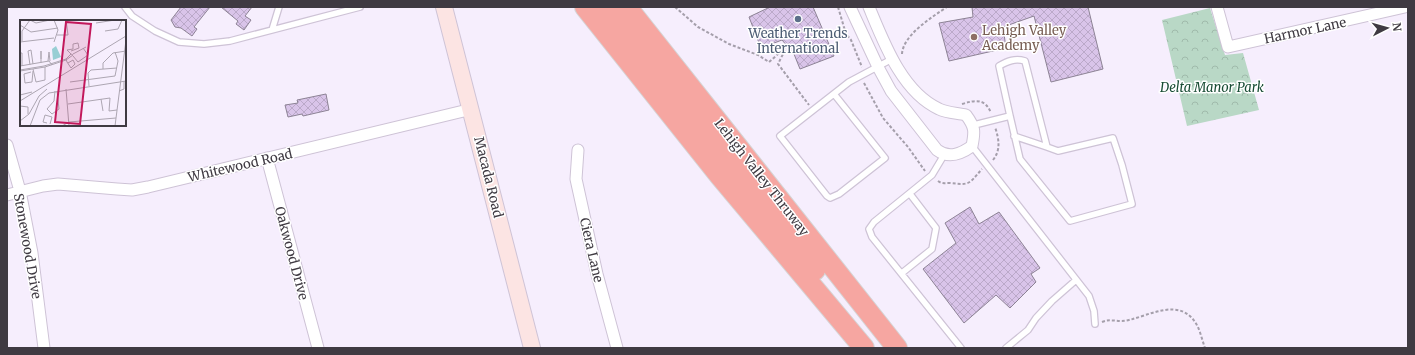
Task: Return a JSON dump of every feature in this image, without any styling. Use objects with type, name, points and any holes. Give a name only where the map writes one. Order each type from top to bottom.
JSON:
[{"type":"highway","points":[[585,7],[718,175],[864,348]]},
{"type":"highway","name":"Lehigh Valley Thruway","points":[[607,7],[877,348]]},
{"type":"highway","name":"Lehigh Valley Thruway","points":[[627,7],[898,348]]},
{"type":"street","name":"Macada Road","points":[[444,7],[472,109],[532,348]]},
{"type":"street","points":[[850,7],[891,91],[937,150],[944,154],[957,155],[965,151],[972,146],[974,125],[966,114],[940,110],[926,101],[911,88],[892,59],[870,7]]},
{"type":"street","name":"Harmor Lane","points":[[1217,7],[1228,47],[1404,7]]},
{"type":"street","name":"Whitewood Road","points":[[7,194],[58,184],[132,190],[472,109]]},
{"type":"street","name":"Stonewood Drive","points":[[7,145],[20,191],[32,253],[44,348]]},
{"type":"street","name":"Ciera Lane","points":[[578,150],[576,179],[597,274],[616,348]]},
{"type":"street","name":"Oakwood Drive","points":[[267,158],[318,348]]},
{"type":"lane","points":[[124,7],[132,16],[155,31],[179,42],[204,44],[230,41],[360,7]]},
{"type":"lane","points":[[272,30],[279,7]]},
{"type":"lane","points":[[834,94],[885,158],[839,194],[830,198],[780,136],[849,82],[892,59]]},
{"type":"lane","points":[[1014,136],[1047,147],[1058,150],[1113,138],[1132,204],[1070,221],[1020,158],[1014,136],[999,66],[1018,59],[1026,61],[1047,147]]},
{"type":"lane","points":[[974,125],[1010,116]]},
{"type":"lane","points":[[972,146],[1089,296],[1094,311],[1095,324]]},
{"type":"lane","points":[[944,154],[932,175],[874,222],[869,229],[872,237],[961,348]]},
{"type":"lane","points":[[902,273],[932,249],[936,228],[910,194]]},
{"type":"lane","points":[[1006,348],[1028,330],[1042,312],[1076,280]]},
{"type":"path","points":[[675,7],[698,27],[729,44],[758,55],[769,62],[785,48],[778,64],[814,110]]},
{"type":"path","points":[[1095,324],[1108,320],[1121,322],[1161,310],[1179,310],[1188,315],[1195,322],[1205,348]]},
{"type":"green space","name":"Delta Manor Park","points":[[1210,8],[1225,55],[1243,53],[1259,110],[1187,126],[1162,20]]},
{"type":"building","points":[[181,7],[210,7],[194,27],[197,29],[192,36],[181,28],[175,27],[171,20]]},
{"type":"building","points":[[221,7],[252,7],[245,16],[251,20],[244,30],[236,24],[238,21]]},
{"type":"building","points":[[770,7],[813,7],[834,56],[800,69],[794,54],[782,40],[761,48],[749,17]]},
{"type":"building","name":"Lehigh Valley Academy","points":[[972,7],[1088,7],[1103,69],[1051,82],[1034,16],[1003,27],[1006,48],[949,61],[939,23],[973,17]]},
{"type":"building","points":[[326,94],[329,110],[303,116],[302,114],[288,117],[285,105],[298,103],[297,100]]},
{"type":"building","points":[[970,207],[979,224],[999,212],[1040,268],[1031,274],[1036,282],[1010,308],[996,295],[964,323],[923,269],[956,243],[945,223]]},
{"type":"place","name":"Weather Trends International","points":[[798,19]]},
{"type":"place","name":"Lehigh Valley Academy","points":[[974,37]]}]
